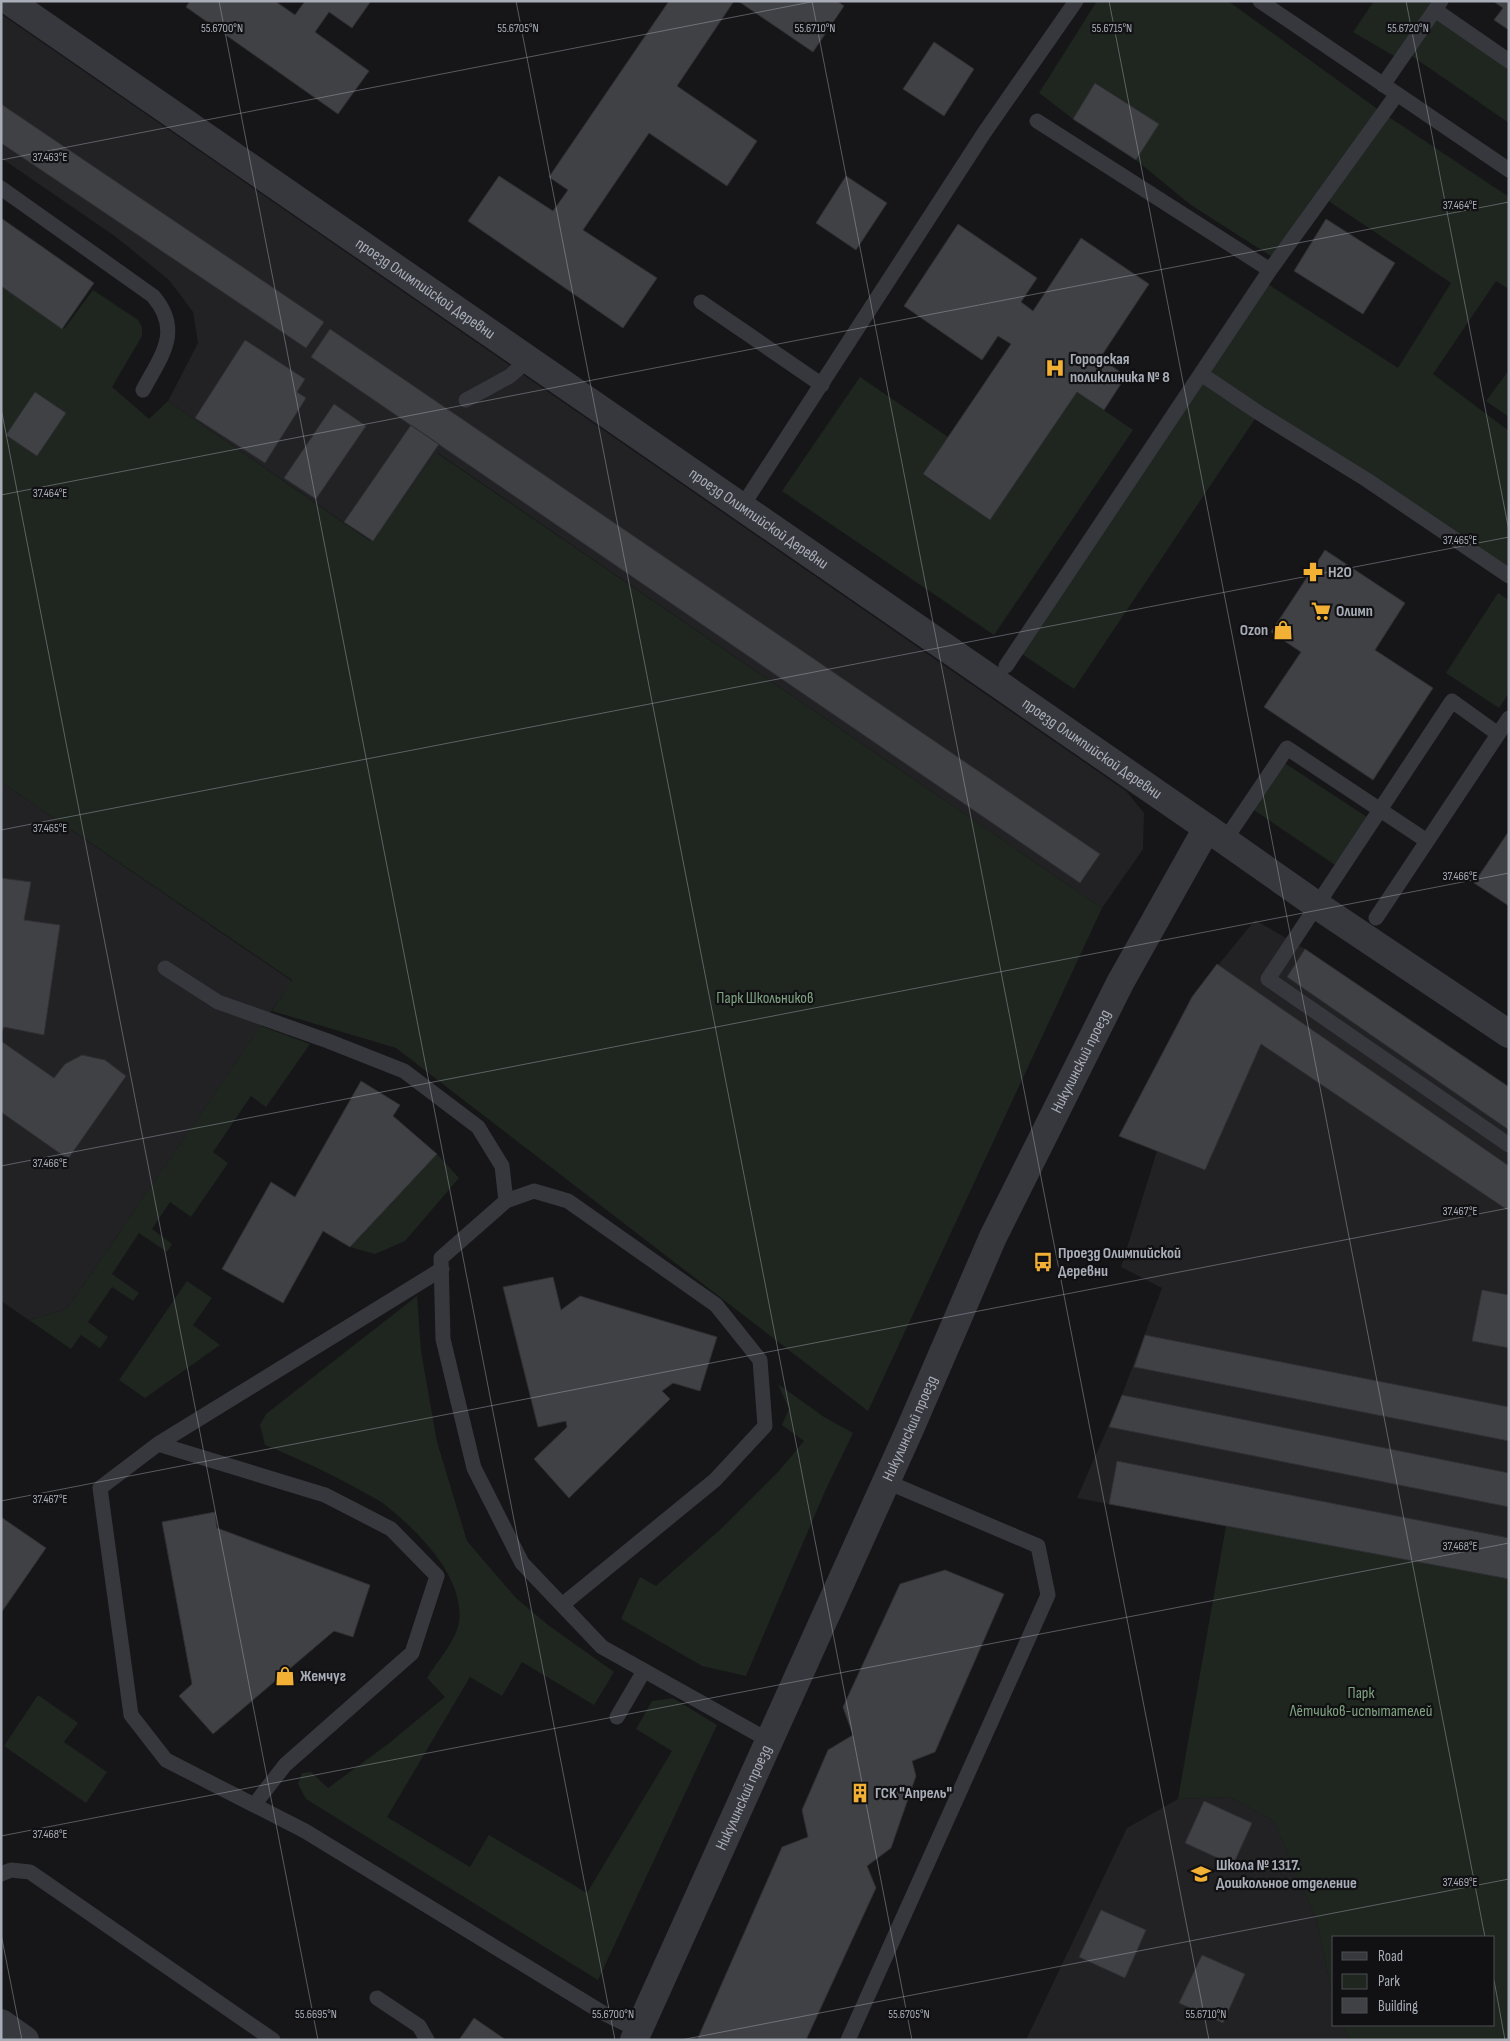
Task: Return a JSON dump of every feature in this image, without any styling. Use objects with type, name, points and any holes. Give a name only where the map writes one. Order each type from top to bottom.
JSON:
[{"type":"street","name":"проезд Олимпийской Деревни","points":[[9,1],[743,505],[1318,906],[1509,1034]]},
{"type":"street","name":"Никулинский проезд","points":[[636,2035],[884,1481],[910,1429],[982,1262],[1036,1149],[1120,983],[1216,834]]},
{"type":"street","points":[[1,2023],[25,2040]]},
{"type":"lane","points":[[743,505],[822,386],[984,133],[1076,1]]},
{"type":"lane","points":[[1260,1],[1509,170]]},
{"type":"lane","points":[[1383,85],[1438,5],[1509,61]]},
{"type":"lane","points":[[1006,666],[1270,270],[1397,94]]},
{"type":"lane","points":[[1038,122],[1270,270]]},
{"type":"lane","points":[[1,188],[153,296],[162,306],[168,326],[167,345],[143,390]]},
{"type":"lane","points":[[700,302],[822,386]]},
{"type":"lane","points":[[466,400],[510,376],[529,359]]},
{"type":"lane","points":[[1201,374],[1258,413],[1360,476],[1509,576]]},
{"type":"lane","points":[[1498,734],[1452,701],[1268,980],[1509,1145]]},
{"type":"lane","points":[[1376,918],[1509,718]]},
{"type":"lane","points":[[1216,834],[1288,748],[1427,841]]},
{"type":"lane","points":[[165,968],[218,1002],[328,1041],[404,1071],[478,1127],[502,1166],[506,1201]]},
{"type":"lane","points":[[562,1605],[715,1480],[765,1426],[760,1360],[716,1305],[568,1201],[534,1191],[506,1201],[441,1258],[443,1339],[474,1468],[522,1563],[562,1605],[602,1647],[768,1740]]},
{"type":"lane","points":[[442,1269],[158,1444],[100,1488],[131,1715],[166,1760],[313,1836],[636,2035]]},
{"type":"lane","points":[[158,1444],[325,1495],[391,1529],[437,1576],[412,1653],[285,1765],[254,1805]]},
{"type":"lane","points":[[848,2040],[1048,1595],[1038,1546],[884,1481]]},
{"type":"lane","points":[[616,1717],[644,1671]]},
{"type":"lane","points":[[1,1874],[11,1870],[30,1872],[273,2040]]},
{"type":"lane","points":[[377,1998],[418,2026],[427,2040]]},
{"type":"shaded area","points":[[1,14],[1126,791],[1144,813],[1143,849],[1102,908],[438,453],[371,541],[168,401],[198,343],[193,312],[169,280],[116,237],[1,158]]},
{"type":"shaded area","points":[[1,782],[292,981],[67,1309],[29,1320],[1,1301]]},
{"type":"shaded area","points":[[1255,920],[1305,949],[1509,1087],[1509,1579],[1077,1498],[1122,1395],[1162,1288],[1121,1267],[1157,1151],[1119,1136],[1192,997]]},
{"type":"shaded area","name":"Школа № 1317. Дошкольное отделение","points":[[1230,1797],[1274,1821],[1316,1919],[1332,1992],[1332,2026],[1344,2026],[1351,2040],[1026,2040],[1127,1828],[1178,1799]]},
{"type":"green space","points":[[1097,1],[1228,1],[1383,113],[1509,197],[1509,289],[1496,281],[1433,374],[1509,431],[1509,576],[1259,413],[1074,689],[1016,650],[1263,281],[1398,368],[1451,283],[1324,198],[1277,260],[1191,205],[1136,160],[1159,124],[1096,83],[1073,119],[1039,93]]},
{"type":"green space","points":[[1374,1],[1441,1],[1436,9],[1509,61],[1509,123],[1406,52],[1401,60],[1353,32]]},
{"type":"green space","name":"Парк Школьников","points":[[1,286],[64,329],[93,290],[138,320],[142,327],[142,336],[112,387],[149,419],[168,401],[370,541],[437,453],[1102,908],[868,1411],[396,1048],[272,1011],[292,980],[1,782]]},
{"type":"green space","points":[[1509,370],[1509,417],[1486,401]]},
{"type":"green space","points":[[860,377],[948,437],[923,475],[990,520],[1077,392],[1133,430],[994,635],[782,491]]},
{"type":"green space","points":[[1498,593],[1509,600],[1509,693],[1499,708],[1446,673]]},
{"type":"green space","points":[[1280,760],[1373,821],[1341,869],[1248,806]]},
{"type":"green space","points":[[261,1026],[310,1044],[266,1107],[251,1096],[213,1152],[228,1163],[191,1217],[170,1202],[152,1229],[172,1244],[167,1252],[139,1233],[112,1274],[139,1293],[133,1301],[112,1287],[88,1322],[108,1337],[100,1348],[81,1335],[71,1349],[29,1320],[67,1309]]},
{"type":"green space","points":[[437,1154],[459,1178],[405,1241],[375,1254],[350,1247]]},
{"type":"green space","points":[[187,1281],[212,1298],[193,1325],[220,1345],[145,1398],[119,1380]]},
{"type":"green space","points":[[417,1296],[421,1351],[437,1442],[467,1541],[515,1597],[548,1625],[614,1672],[594,1705],[522,1662],[502,1696],[470,1677],[387,1817],[470,1867],[489,1835],[587,1893],[672,1751],[636,1729],[652,1701],[673,1698],[717,1725],[598,1980],[306,1799],[298,1784],[302,1773],[311,1772],[328,1788],[388,1744],[445,1697],[427,1678],[454,1637],[459,1622],[459,1605],[447,1572],[424,1541],[381,1502],[323,1471],[265,1445],[260,1425],[266,1414]]},
{"type":"green space","points":[[778,1384],[824,1417],[853,1433],[826,1489],[746,1676],[702,1666],[621,1619],[640,1577],[656,1586],[722,1528],[779,1471],[804,1441],[782,1425],[789,1409]]},
{"type":"green space","name":"Парк Лётчиков-испытателей","points":[[1226,1526],[1509,1579],[1509,2040],[1351,2040],[1344,2026],[1495,2026],[1495,1936],[1332,1936],[1332,1992],[1316,1919],[1274,1821],[1230,1797],[1178,1799]]},
{"type":"green space","points":[[38,1695],[78,1723],[64,1742],[107,1772],[86,1803],[4,1746]]},
{"type":"building","points":[[190,1],[275,1],[295,15],[305,1],[371,1],[352,28],[329,12],[315,32],[369,71],[338,114],[186,7]]},
{"type":"building","points":[[669,1],[734,1],[677,86],[757,141],[727,186],[649,133],[583,230],[657,278],[623,328],[468,221],[499,176],[553,211],[568,190],[549,177]]},
{"type":"building","points":[[738,1],[837,1],[844,6],[813,52]]},
{"type":"building","points":[[1493,1],[1509,1],[1509,30],[1494,20],[1503,8]]},
{"type":"building","points":[[934,42],[974,69],[944,116],[903,89]]},
{"type":"building","points":[[1095,83],[1159,124],[1136,160],[1073,119]]},
{"type":"building","points":[[1,104],[324,322],[306,348],[1,143]]},
{"type":"building","points":[[846,176],[887,203],[856,250],[816,223]]},
{"type":"building","points":[[1,218],[94,283],[62,329],[1,286]]},
{"type":"building","points":[[1326,219],[1395,263],[1363,314],[1294,271]]},
{"type":"building","name":"Городская поликлиника № 8","points":[[958,224],[1037,278],[1021,302],[1033,311],[1081,238],[1149,284],[1100,358],[1126,376],[1104,410],[1077,392],[990,520],[923,474],[1011,344],[998,336],[982,360],[904,306]]},
{"type":"building","points":[[330,329],[1100,854],[1080,883],[311,357]]},
{"type":"building","points":[[245,340],[305,379],[297,392],[306,398],[265,463],[195,418]]},
{"type":"building","points":[[35,392],[66,413],[37,456],[6,435]]},
{"type":"building","points":[[334,404],[366,426],[316,499],[284,478]]},
{"type":"building","points":[[411,425],[439,444],[373,541],[344,522]]},
{"type":"building","points":[[1325,550],[1405,603],[1375,650],[1433,688],[1373,780],[1264,707],[1301,652],[1271,632]]},
{"type":"building","points":[[1509,831],[1509,906],[1474,883]]},
{"type":"building","points":[[1,878],[31,882],[24,920],[60,925],[44,1035],[4,1027],[1,1033]]},
{"type":"building","points":[[1305,949],[1509,1087],[1509,1130],[1287,977]]},
{"type":"building","points":[[1217,964],[1509,1166],[1509,1211],[1261,1044],[1205,1170],[1119,1136],[1192,997]]},
{"type":"building","points":[[1,1041],[54,1078],[65,1064],[82,1055],[105,1060],[126,1076],[68,1159],[1,1112]]},
{"type":"building","points":[[361,1081],[400,1105],[393,1116],[437,1154],[350,1247],[323,1231],[283,1303],[222,1269],[271,1182],[295,1197]]},
{"type":"building","points":[[553,1277],[561,1310],[580,1296],[717,1337],[700,1391],[673,1383],[662,1391],[670,1399],[569,1498],[534,1459],[567,1427],[566,1421],[538,1427],[503,1287]]},
{"type":"building","points":[[1482,1290],[1509,1295],[1509,1348],[1472,1341]]},
{"type":"building","points":[[1145,1335],[1509,1407],[1509,1441],[1134,1367]]},
{"type":"building","points":[[1122,1395],[1509,1473],[1509,1507],[1109,1427]]},
{"type":"building","points":[[1117,1461],[1509,1538],[1509,1579],[1109,1504]]},
{"type":"building","points":[[215,1512],[217,1528],[370,1585],[353,1637],[334,1631],[213,1734],[179,1696],[192,1684],[162,1522]]},
{"type":"building","points":[[1,1517],[46,1548],[1,1613]]},
{"type":"building","name":"ГСК \"Апрель\"","points":[[945,1570],[1004,1594],[935,1752],[912,1761],[916,1776],[891,1848],[867,1866],[876,1888],[806,2040],[697,2040],[782,1847],[808,1837],[802,1810],[828,1750],[853,1735],[843,1707],[900,1584]]},
{"type":"building","points":[[1204,1801],[1252,1823],[1233,1865],[1185,1843]]},
{"type":"building","points":[[1101,1910],[1146,1930],[1125,1978],[1079,1957]]},
{"type":"building","points":[[1202,1955],[1245,1974],[1223,2023],[1179,2003]]},
{"type":"building","points":[[474,2018],[506,2040],[459,2040]]},
{"type":"place","name":"Городская поликлиника № 8","points":[[1055,368]]},
{"type":"place","name":"H2O","points":[[1313,572]]},
{"type":"place","name":"Олимп","points":[[1321,611]]},
{"type":"place","name":"Ozon","points":[[1283,630]]},
{"type":"place","name":"Проезд Олимпийской Деревни","points":[[1043,1262]]},
{"type":"place","name":"Жемчуг","points":[[285,1676]]},
{"type":"place","name":"ГСК \"Апрель\"","points":[[860,1793]]},
{"type":"place","name":"Школа № 1317. Дошкольное отделение","points":[[1201,1874]]}]
